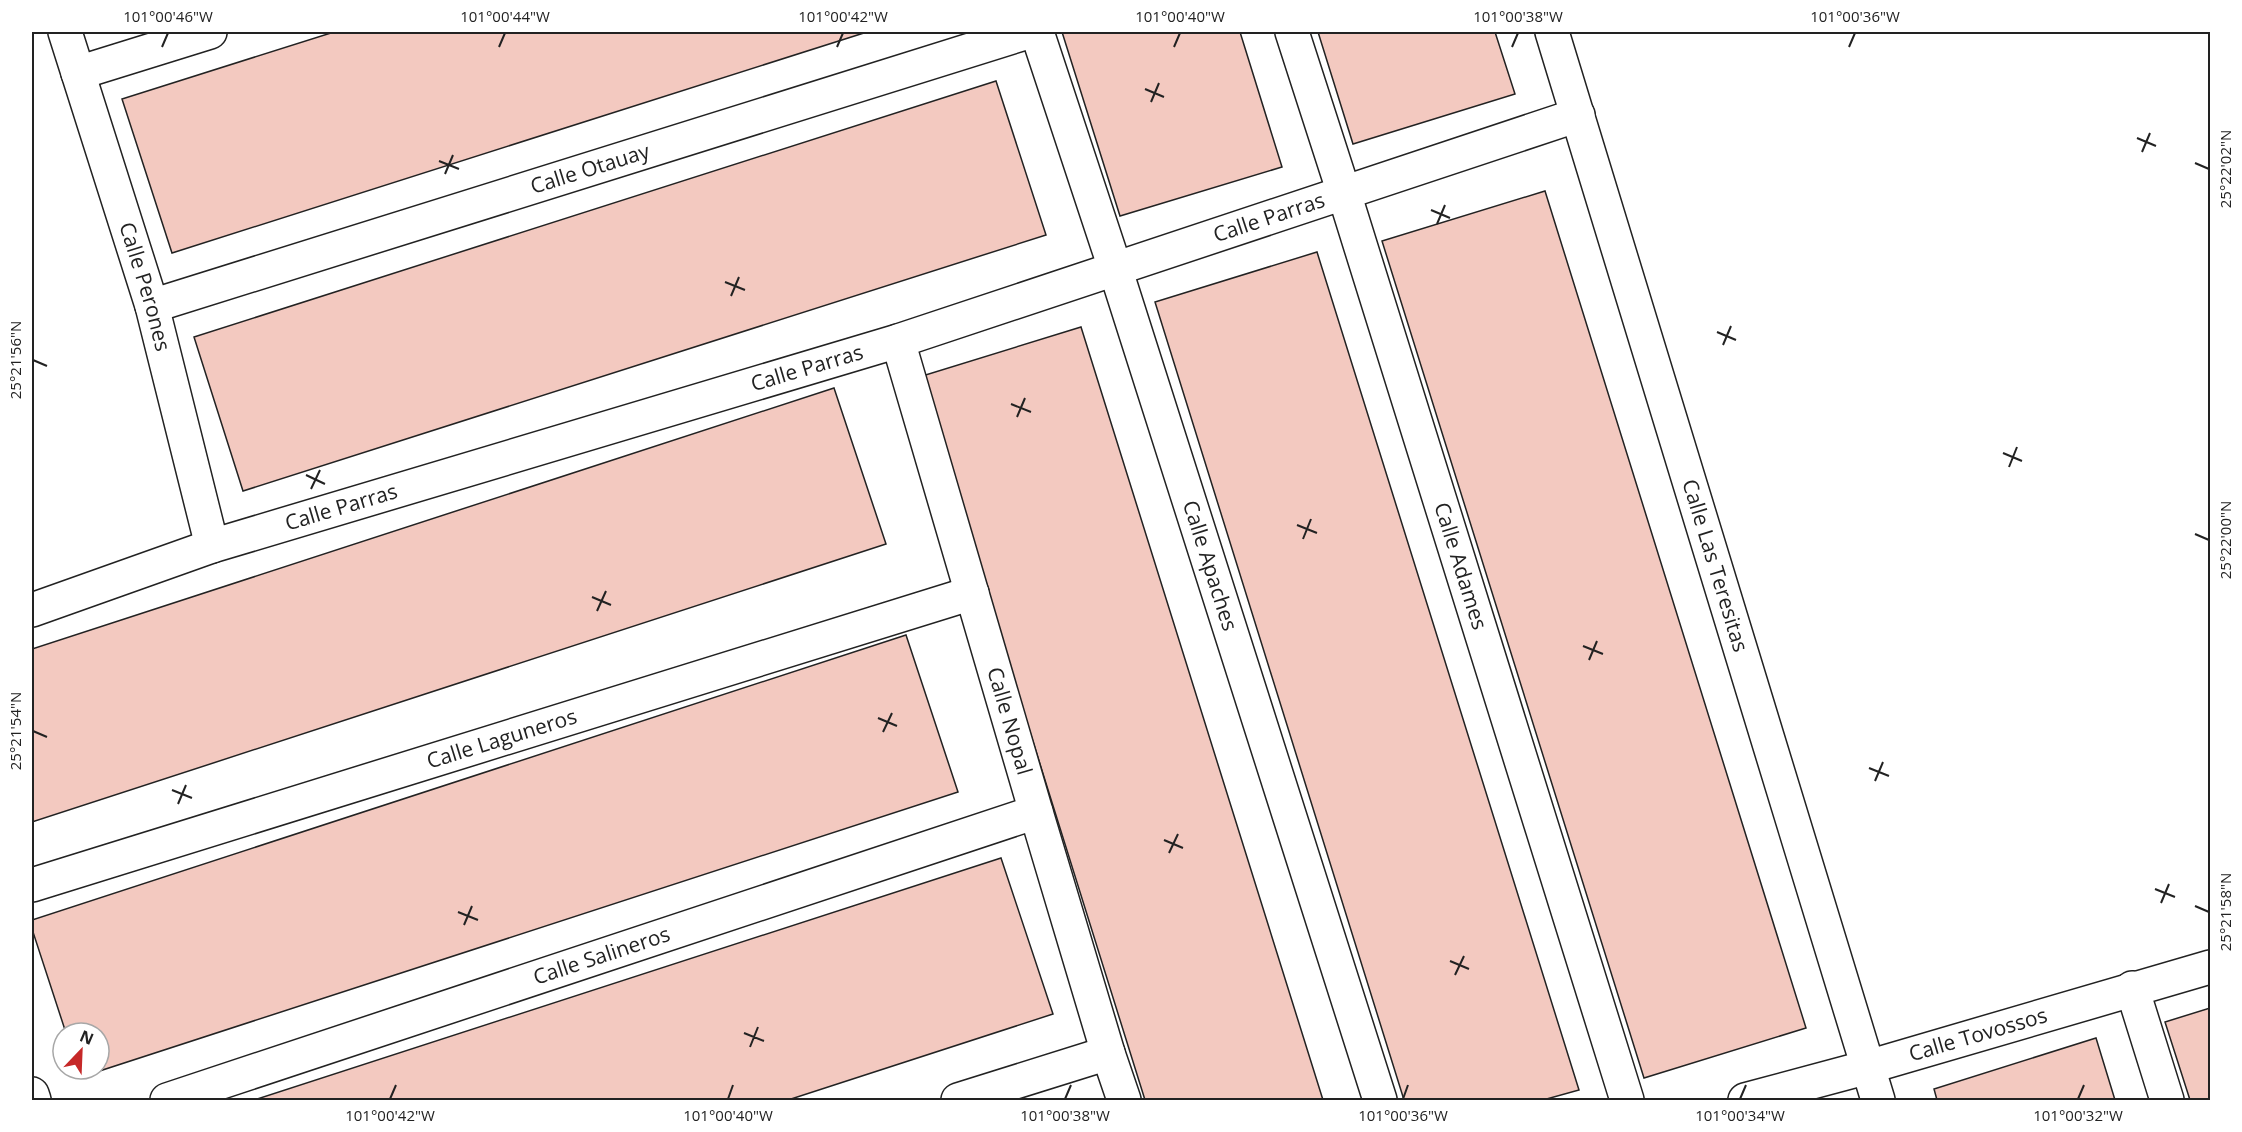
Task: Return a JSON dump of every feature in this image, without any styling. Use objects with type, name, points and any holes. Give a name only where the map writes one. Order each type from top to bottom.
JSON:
[{"type":"street","name":"Calle Perones","points":[[65,32],[152,306],[212,546]]},
{"type":"street","points":[[78,73],[210,32]]},
{"type":"street","name":"Calle Otauay","points":[[152,306],[1028,32]]},
{"type":"street","name":"Calle Apaches","points":[[1037,32],[1115,268],[1380,1101]]},
{"type":"street","name":"Calle Adames","points":[[1292,32],[1627,1101]]},
{"type":"street","name":"Calle Las Teresitas","points":[[1552,32],[1878,1101]]},
{"type":"street","name":"Calle Parras","points":[[32,610],[212,546],[898,341],[1578,115]]},
{"type":"street","name":"Calle Nopal","points":[[898,341],[1036,812],[1124,1101]]},
{"type":"street","name":"Calle Laguneros","points":[[32,885],[972,593]]},
{"type":"street","name":"Calle Salineros","points":[[167,1101],[1036,812]]},
{"type":"street","name":"Calle Tovossos","points":[[1745,1101],[2211,967]]},
{"type":"street","points":[[2132,988],[2167,1101]]},
{"type":"street","points":[[958,1101],[1108,1053]]},
{"type":"street","points":[[32,1094],[34,1101]]},
{"type":"building","points":[[334,32],[867,32],[172,253],[122,99]]},
{"type":"building","points":[[1062,32],[1240,32],[1282,167],[1120,216]]},
{"type":"building","points":[[1318,32],[1495,32],[1515,94],[1353,144]]},
{"type":"building","points":[[996,81],[1046,235],[243,491],[194,337]]},
{"type":"building","points":[[1545,191],[1806,1028],[1644,1078],[1382,241]]},
{"type":"building","points":[[1317,252],[1579,1090],[1543,1100],[1404,1100],[1155,302]]},
{"type":"building","points":[[1081,327],[1323,1100],[1145,1100],[919,377]]},
{"type":"building","points":[[834,388],[886,544],[32,822],[32,649]]},
{"type":"building","points":[[906,635],[958,792],[111,1067],[111,1021],[62,1021],[32,929],[32,920]]},
{"type":"building","points":[[1001,858],[1053,1014],[788,1100],[254,1100]]},
{"type":"building","points":[[2210,1008],[2210,1100],[2190,1100],[2165,1022]]},
{"type":"building","points":[[2096,1038],[2115,1100],[1937,1100],[1934,1089]]}]
